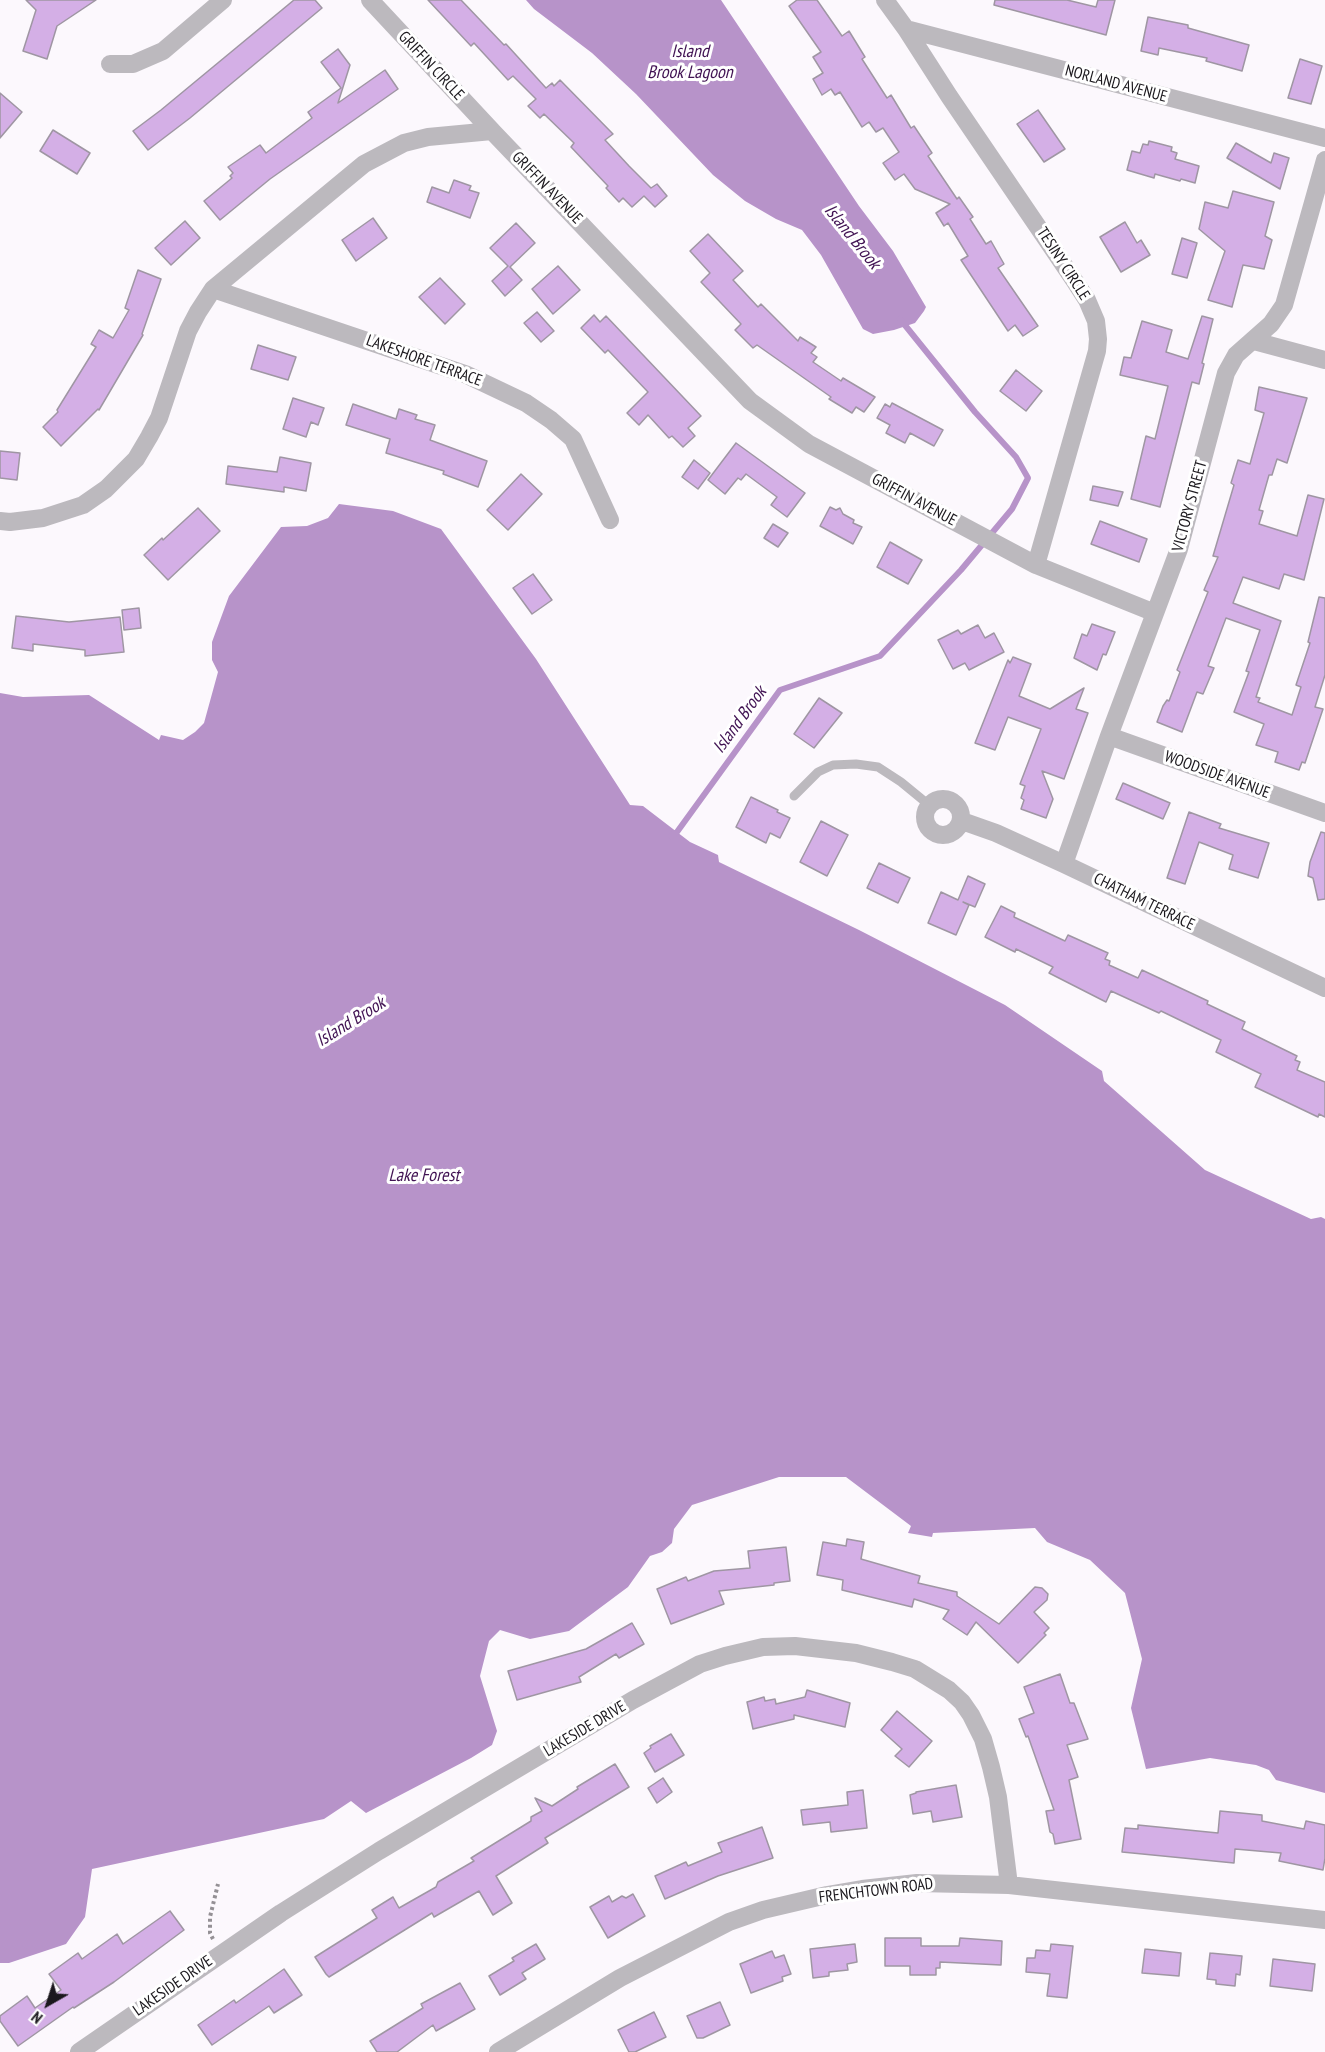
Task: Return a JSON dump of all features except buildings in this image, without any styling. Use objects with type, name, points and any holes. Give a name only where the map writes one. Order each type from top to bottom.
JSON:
[{"type":"street","points":[[110,64],[133,64],[163,51],[223,0]]},
{"type":"street","name":"GRIFFIN CIRCLE","points":[[370,0],[492,131]]},
{"type":"street","name":"TESINY CIRCLE","points":[[885,0],[1074,280],[1092,309],[1096,321],[1097,351],[1036,565]]},
{"type":"street","name":"NORLAND AVENUE","points":[[906,29],[1325,138]]},
{"type":"street","points":[[0,521],[43,518],[83,505],[106,489],[136,459],[149,437],[159,417],[188,331],[213,289],[364,164],[404,143],[428,137],[492,131]]},
{"type":"street","name":"GRIFFIN AVENUE","points":[[492,131],[750,401],[809,444],[1036,565],[1155,613]]},
{"type":"street","name":"VICTORY STREET","points":[[1064,864],[1179,549],[1226,373],[1236,355],[1271,324],[1284,305],[1325,160]]},
{"type":"street","name":"LAKESHORE TERRACE","points":[[213,289],[465,374],[526,403],[573,438],[610,520]]},
{"type":"street","points":[[1254,341],[1325,360]]},
{"type":"street","name":"WOODSIDE AVENUE","points":[[1109,736],[1325,813]]},
{"type":"street","points":[[939,799],[952,800],[960,809],[962,821],[952,833],[938,834],[927,825],[925,815],[929,805],[939,799]]},
{"type":"street","name":"CHATHAM TERRACE","points":[[962,821],[996,833],[1064,864],[1325,988]]},
{"type":"street","name":"LAKESIDE DRIVE","points":[[79,2052],[222,1952],[379,1851],[633,1700],[700,1664],[763,1647],[795,1646],[856,1653],[892,1662],[915,1669],[949,1690],[962,1702],[983,1739],[991,1767],[998,1797],[1009,1885]]},
{"type":"street","name":"FRENCHTOWN ROAD","points":[[498,2052],[620,1978],[729,1922],[763,1910],[827,1895],[917,1883],[1009,1885],[1325,1920]]},
{"type":"lane","points":[[794,796],[818,772],[833,765],[856,764],[878,767],[929,805]]},
{"type":"path","points":[[219,1884],[210,1917],[210,1933],[222,1952]]},
{"type":"water","name":"Island Brook Lagoon","points":[[526,0],[721,0],[859,206],[893,251],[926,307],[915,323],[873,334],[863,329],[821,255],[802,230],[776,219],[745,201],[713,175],[636,94],[592,53],[534,9]]},
{"type":"water","name":"Lake Forest","points":[[339,504],[393,511],[441,529],[536,659],[630,805],[643,806],[690,842],[718,855],[719,862],[1005,1005],[1102,1071],[1104,1081],[1205,1170],[1311,1219],[1321,1217],[1325,1219],[1325,1793],[1276,1780],[1269,1770],[1256,1765],[1210,1758],[1146,1769],[1131,1708],[1142,1659],[1125,1593],[1090,1560],[1047,1542],[1035,1528],[933,1533],[932,1537],[908,1533],[911,1526],[846,1477],[779,1477],[692,1505],[674,1529],[672,1543],[662,1552],[650,1556],[628,1587],[569,1631],[530,1639],[500,1630],[489,1641],[480,1676],[497,1731],[492,1745],[366,1813],[351,1801],[324,1819],[92,1869],[85,1917],[66,1944],[9,1963],[0,1963],[0,693],[23,697],[89,695],[159,740],[161,735],[183,740],[204,723],[218,672],[212,660],[212,642],[229,596],[281,527],[307,526],[328,518]]},
{"type":"waterway","name":"Island Brook","points":[[671,836],[677,832],[780,690],[880,656],[961,570],[1012,509],[1028,478],[1016,457],[975,412],[900,319]]}]
